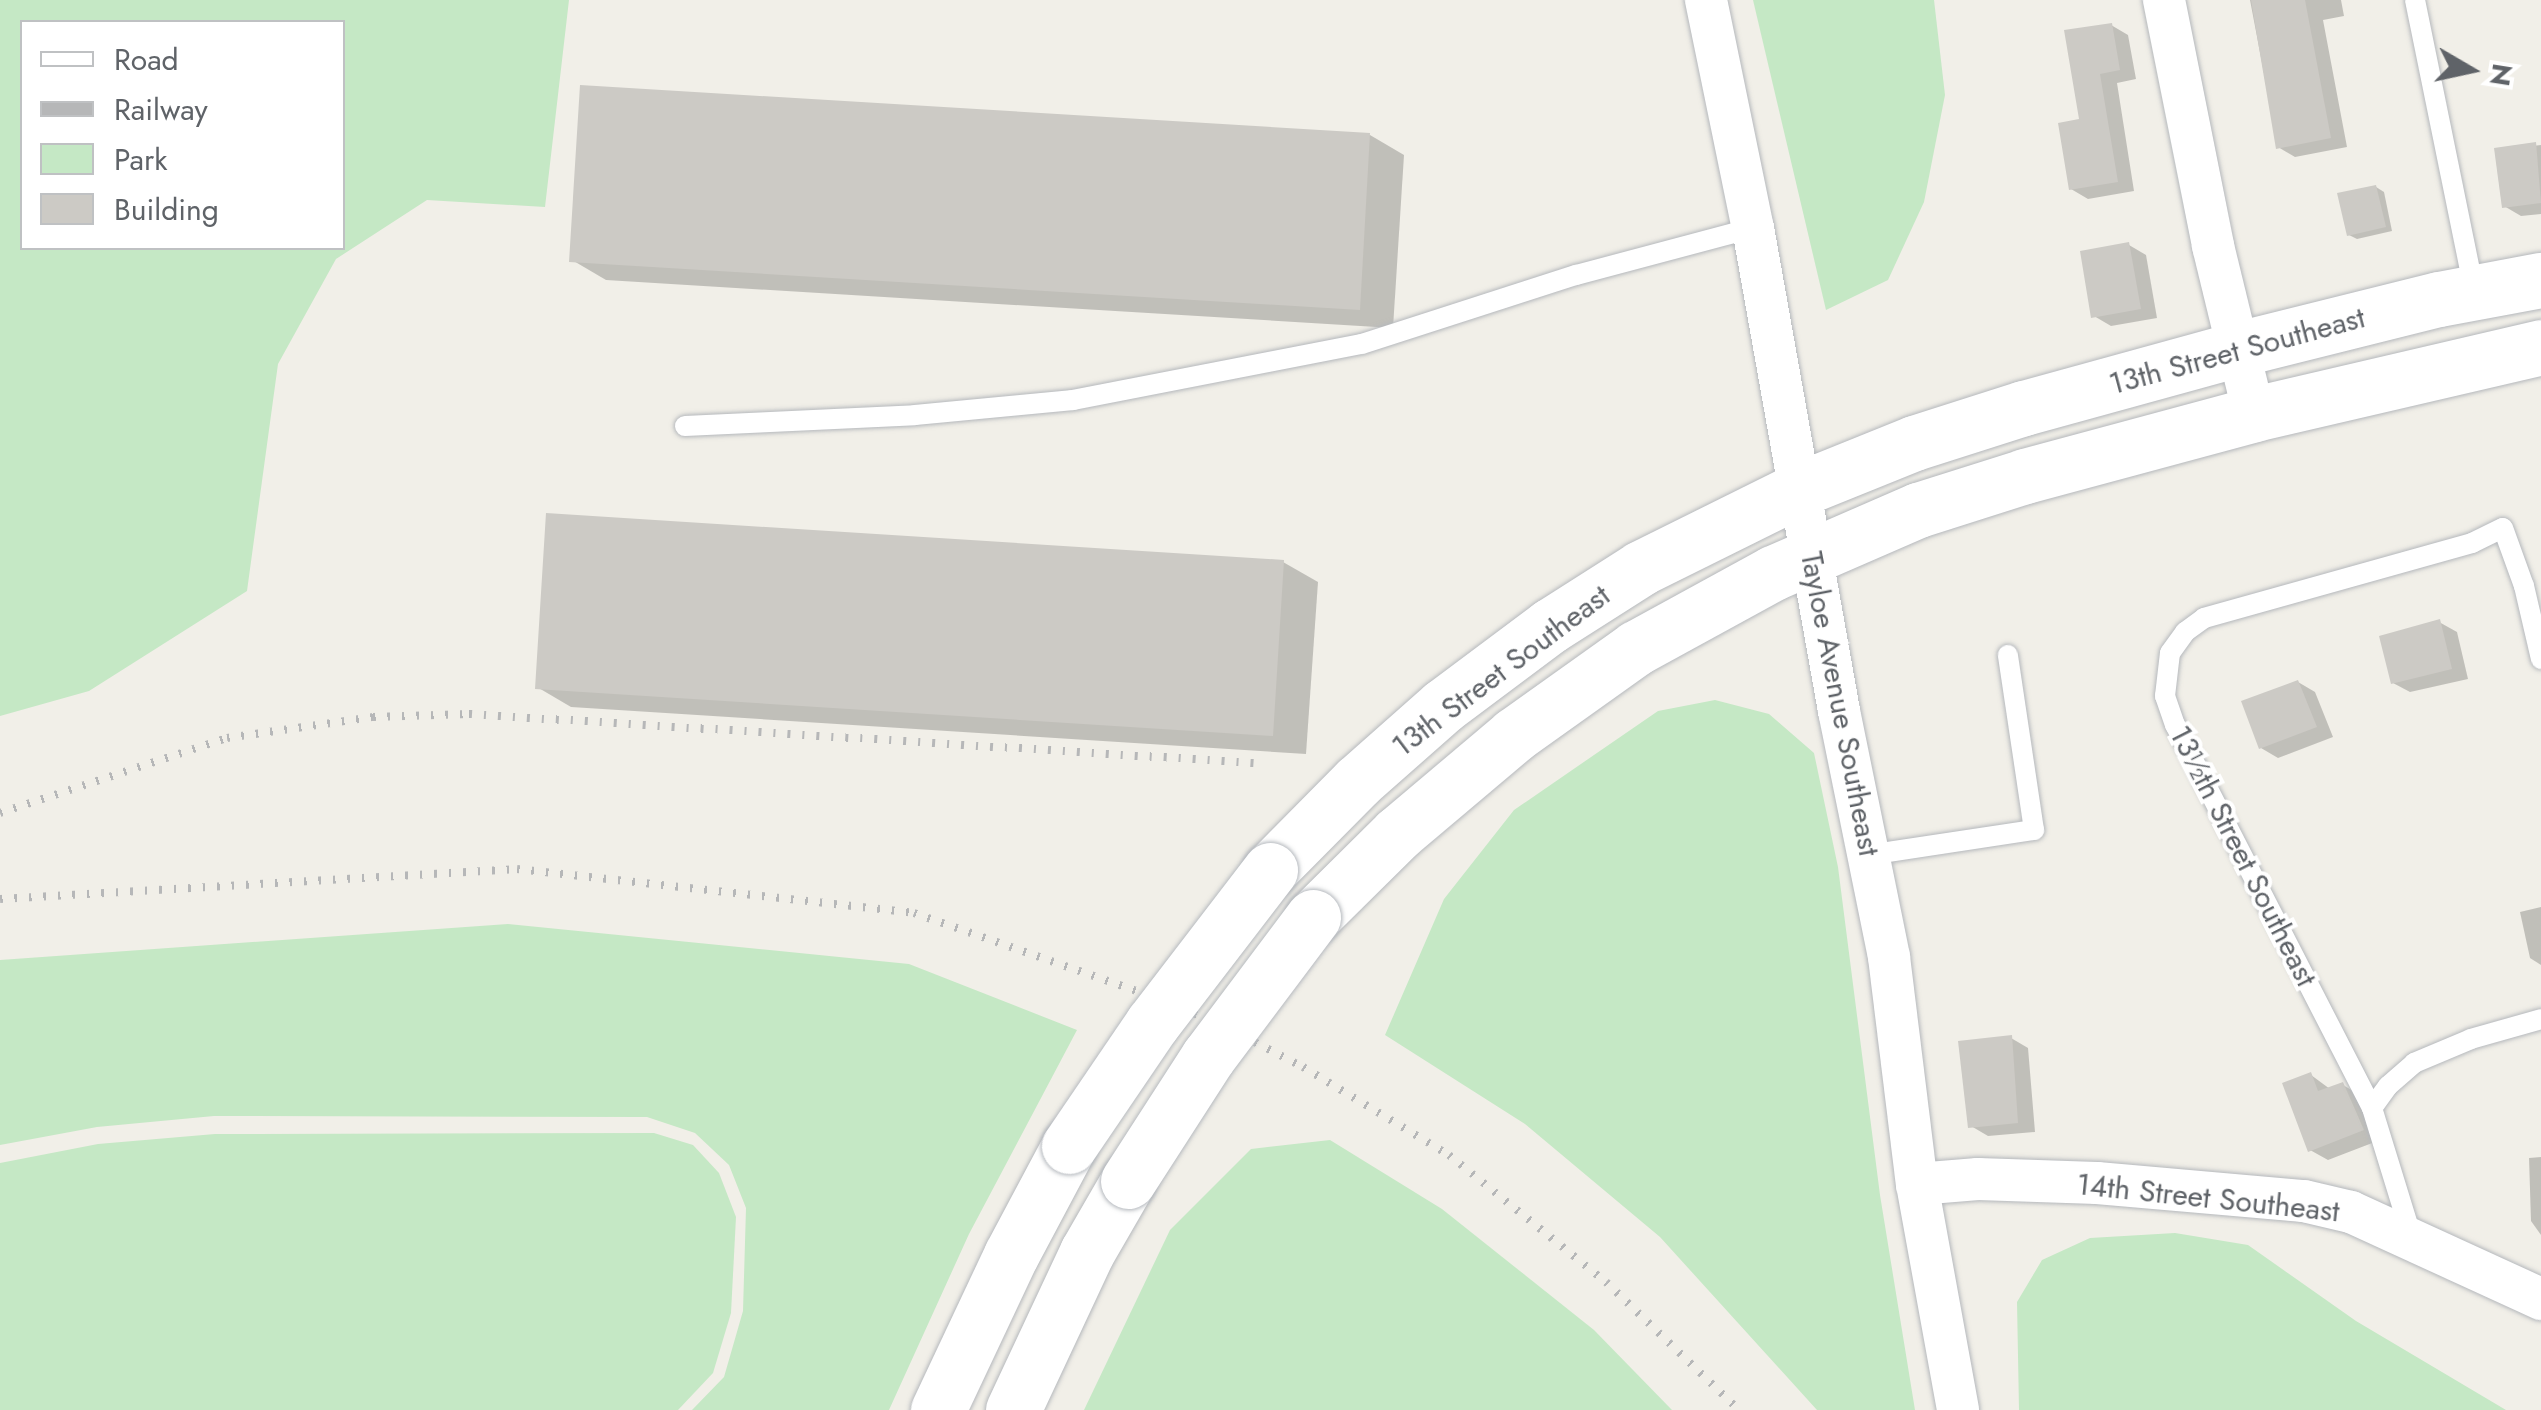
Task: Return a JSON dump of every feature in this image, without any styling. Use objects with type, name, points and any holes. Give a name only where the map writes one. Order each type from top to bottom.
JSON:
[{"type":"main road","name":"13th Street Southeast","points":[[938,1410],[1010,1255],[1069,1146],[1152,1024],[1270,870],[1357,782],[1443,706],[1550,626],[1641,568],[1800,489],[1932,438],[2238,349],[2474,292],[2541,280]]},
{"type":"main road","name":"13th Street Southeast","points":[[1013,1410],[1087,1252],[1128,1181],[1208,1057],[1313,916],[1398,834],[1514,735],[1593,676],[1688,617],[1812,556],[1918,510],[2254,414],[2541,347]]},
{"type":"street","points":[[2164,0],[2254,414]]},
{"type":"street","name":"Tayloe Avenue Southeast","points":[[1702,1],[1753,228],[1888,957],[1918,1184],[1958,1410]]},
{"type":"street","name":"14th Street Southeast","points":[[1918,1184],[1978,1179],[2097,1183],[2286,1199],[2351,1212],[2541,1299]]},
{"type":"lane","points":[[2415,0],[2474,292]]},
{"type":"lane","points":[[685,426],[915,416],[1073,400],[1362,344],[1576,275],[1753,228]]},
{"type":"lane","name":"13½th Street Southeast","points":[[2413,1240],[2372,1108],[2189,754],[2166,696],[2164,676],[2170,653],[2184,632],[2204,618],[2472,543],[2503,528],[2524,586],[2541,660]]},
{"type":"lane","points":[[1868,855],[2034,830],[2008,655]]},
{"type":"lane","points":[[2372,1108],[2388,1086],[2414,1063],[2470,1039],[2541,1020]]},
{"type":"green space","points":[[0,0],[569,0],[545,207],[427,200],[336,259],[278,364],[247,591],[89,691],[0,716]]},
{"type":"green space","points":[[1753,0],[1934,0],[1945,95],[1924,202],[1888,280],[1826,310]]},
{"type":"green space","points":[[1715,700],[1769,714],[1814,753],[1838,867],[1880,1195],[1915,1410],[1817,1410],[1660,1237],[1525,1124],[1385,1035],[1444,899],[1514,810],[1658,711]]},
{"type":"green space","points":[[508,924],[909,964],[1077,1030],[969,1234],[889,1410],[692,1410],[724,1377],[743,1311],[746,1208],[729,1165],[695,1133],[647,1117],[214,1116],[97,1127],[0,1145],[0,960]]},
{"type":"green space","points":[[654,1133],[693,1145],[719,1173],[736,1217],[731,1313],[713,1373],[678,1410],[0,1410],[0,1163],[98,1144],[215,1134]]},
{"type":"green space","points":[[1330,1140],[1442,1209],[1594,1330],[1672,1410],[1084,1410],[1170,1230],[1251,1149]]},
{"type":"green space","points":[[2175,1233],[2248,1245],[2356,1321],[2506,1410],[2019,1410],[2017,1302],[2042,1260],[2090,1238]]},
{"type":"building","points":[[2251,0],[2305,0],[2331,138],[2276,149]]},
{"type":"building","points":[[2112,23],[2120,70],[2100,74],[2118,182],[2069,190],[2058,123],[2079,119],[2064,30]]},
{"type":"building","points":[[580,85],[1370,133],[1360,310],[569,262]]},
{"type":"building","points":[[2536,142],[2541,203],[2502,208],[2494,148]]},
{"type":"building","points":[[2376,185],[2386,227],[2347,236],[2337,193]]},
{"type":"building","points":[[2129,242],[2141,309],[2091,318],[2080,251]]},
{"type":"building","points":[[546,513],[1284,560],[1273,736],[535,689]]},
{"type":"building","points":[[2440,619],[2452,669],[2391,684],[2379,636]]},
{"type":"building","points":[[2298,680],[2317,727],[2259,749],[2241,701]]},
{"type":"building","points":[[2012,1035],[2018,1123],[1968,1128],[1958,1041]]},
{"type":"building","points":[[2311,1072],[2318,1091],[2343,1082],[2364,1130],[2308,1152],[2282,1083]]},
{"type":"railway","points":[[0,813],[227,738],[373,717],[469,714],[1254,763]]},
{"type":"railway","points":[[0,899],[517,869],[914,913],[1168,1002],[1303,1067],[1449,1155],[1606,1282],[1739,1410]]}]
